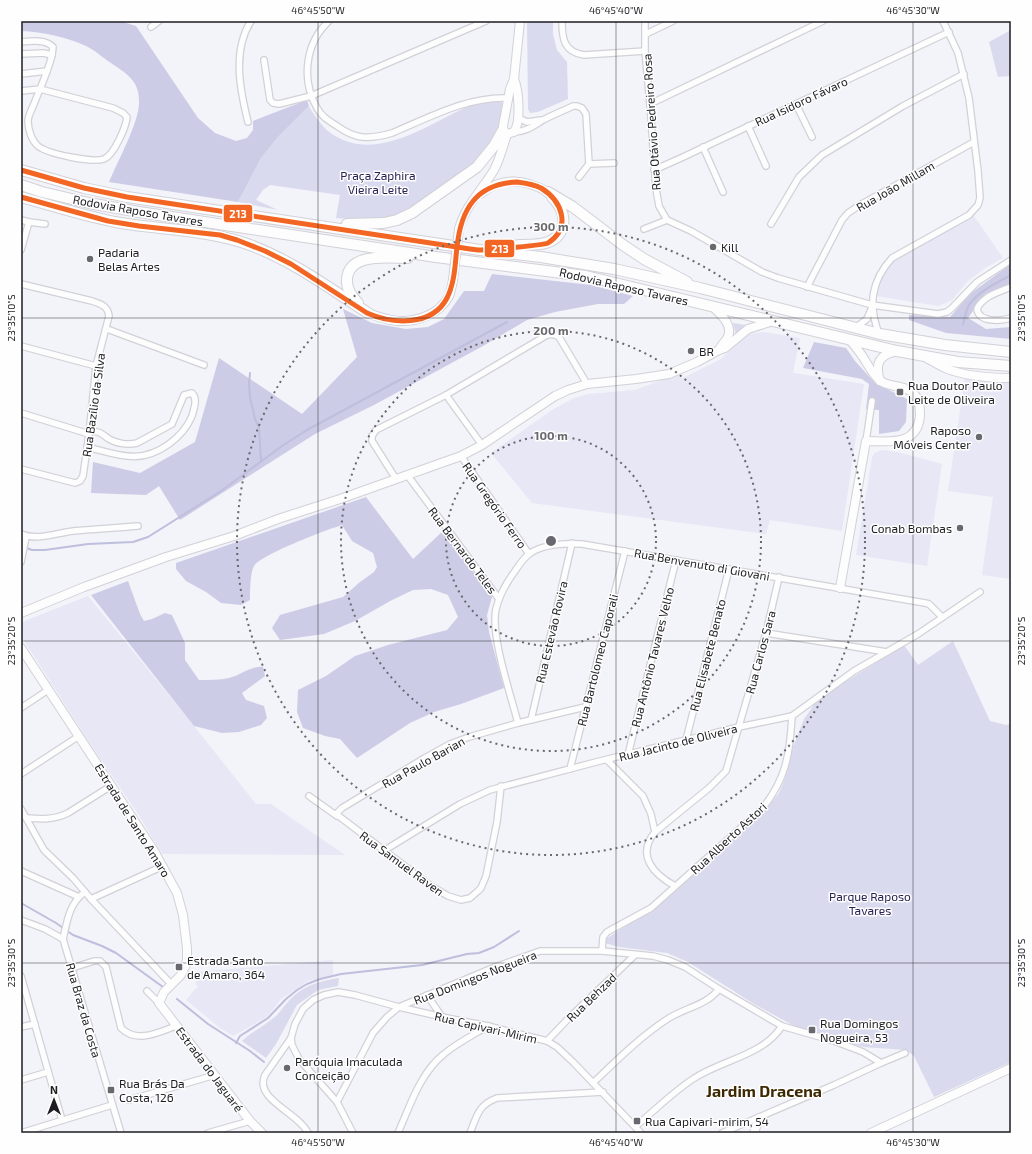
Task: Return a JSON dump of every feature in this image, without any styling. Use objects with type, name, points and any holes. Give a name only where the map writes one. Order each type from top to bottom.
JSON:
[{"type":"highway","points":[[304,224],[362,225],[397,220],[412,213],[477,167],[508,132]]},
{"type":"highway","name":"Rodovia Raposo Tavares","points":[[21,170],[84,188],[127,197],[217,209],[304,224],[480,250],[541,257],[614,269],[700,288],[880,334],[945,346],[1011,352]]},
{"type":"highway","name":"Rodovia Raposo Tavares","points":[[21,185],[42,192],[89,203],[139,212],[436,257],[586,276],[896,351],[958,362],[1011,366]]},
{"type":"highway","points":[[480,250],[547,244],[555,239],[561,230],[563,222],[562,214],[560,207],[548,192]]},
{"type":"highway","points":[[548,192],[573,207],[644,259],[700,288]]},
{"type":"highway","points":[[21,197],[72,212],[121,223],[222,236],[249,244],[288,262],[368,313]]},
{"type":"highway","points":[[222,236],[276,233]]},
{"type":"highway","points":[[368,313],[348,292],[347,275],[357,262],[366,258],[436,257]]},
{"type":"main road","points":[[368,313],[398,321],[411,320],[425,317],[435,312],[448,296],[453,280],[459,229],[465,211],[494,170],[508,132],[504,115],[514,79],[520,21]]},
{"type":"main road","points":[[508,132],[516,128],[518,118],[517,85],[514,79]]},
{"type":"main road","points":[[508,98],[518,102]]},
{"type":"main road","points":[[474,200],[490,188],[508,182],[533,184],[548,192]]},
{"type":"main road","points":[[713,307],[726,321],[729,333],[718,350]]},
{"type":"main road","points":[[21,613],[84,587],[166,557],[234,536],[408,476],[461,456],[482,445],[555,396],[587,384],[669,374],[725,348],[748,330],[773,321]]},
{"type":"main road","points":[[840,588],[866,441],[905,440],[911,436],[917,427],[920,409],[915,396],[910,391],[880,382],[850,340]]},
{"type":"main road","points":[[880,382],[877,366],[878,362],[889,352],[896,351]]},
{"type":"main road","points":[[922,356],[945,368],[961,372],[997,378],[1011,378]]},
{"type":"main road","name":"Estrada de Santo Amaro","points":[[21,648],[163,866],[173,883],[180,901],[187,948],[185,967],[181,975],[164,992],[159,1003]]},
{"type":"main road","name":"Estrada do Jaguaré","points":[[159,1003],[250,1121],[262,1133]]},
{"type":"main road","points":[[871,1133],[1011,1068]]},
{"type":"main road","points":[[754,1133],[759,1118]]},
{"type":"street","points":[[151,27],[159,21]]},
{"type":"street","points":[[248,122],[239,76],[242,42],[247,27],[251,21]]},
{"type":"street","points":[[329,21],[320,31],[309,54],[307,76],[311,96],[317,108],[331,122],[350,133],[361,136],[379,136],[392,133],[468,102],[497,97],[508,98]]},
{"type":"street","points":[[264,60],[268,95],[273,103],[279,104],[311,96],[486,21]]},
{"type":"street","points":[[562,21],[562,32],[566,45],[575,53],[584,55],[645,51]]},
{"type":"street","name":"Rua Otávio Pedreiro Rosa","points":[[645,21],[645,51],[654,170],[659,206],[667,220]]},
{"type":"street","points":[[646,34],[673,21]]},
{"type":"street","points":[[650,104],[823,21]]},
{"type":"street","points":[[855,328],[867,318],[872,305],[874,288],[884,266],[892,258],[959,221],[974,210],[980,198],[969,98],[964,74],[958,53],[943,21]]},
{"type":"street","name":"Rua Isidoro Fávaro","points":[[654,170],[948,32]]},
{"type":"street","points":[[21,42],[38,41],[51,44],[54,47],[47,71],[40,89],[28,120],[31,138],[38,146],[49,151],[79,159],[104,159],[110,154],[116,145],[126,122],[127,117],[123,113],[113,108],[40,89],[21,91]]},
{"type":"street","points":[[21,54],[43,53],[52,55]]},
{"type":"street","points":[[21,74],[47,71]]},
{"type":"street","points":[[770,224],[799,177],[822,155],[904,106],[964,74]]},
{"type":"street","points":[[796,104],[812,137]]},
{"type":"street","points":[[508,132],[520,132],[528,129],[573,106],[582,108],[586,114],[589,164],[579,177]]},
{"type":"street","points":[[518,118],[527,122],[544,120]]},
{"type":"street","points":[[748,126],[766,166]]},
{"type":"street","name":"Rua João Millam","points":[[807,287],[842,220],[848,213],[974,142]]},
{"type":"street","points":[[703,148],[723,192]]},
{"type":"street","points":[[589,164],[614,163]]},
{"type":"street","points":[[21,220],[45,224]]},
{"type":"street","points":[[644,229],[667,220],[692,232],[762,272],[778,278],[872,305],[938,314],[947,312],[977,282],[1011,260]]},
{"type":"street","points":[[21,250],[29,222]]},
{"type":"street","name":"Rua Bazílio da Silva","points":[[21,284],[92,301],[103,305],[108,310],[109,316],[107,329],[96,366],[90,432],[83,476],[80,481],[74,483],[21,469]]},
{"type":"street","points":[[1011,287],[983,300],[977,309],[980,316],[985,318],[995,320],[1011,318]]},
{"type":"street","points":[[872,305],[874,319],[880,334]]},
{"type":"street","points":[[107,329],[204,364]]},
{"type":"street","points":[[396,479],[372,441],[373,434],[376,430],[446,395],[551,334],[559,337],[587,384]]},
{"type":"street","points":[[21,346],[96,366]]},
{"type":"street","points":[[21,413],[90,432],[99,431],[110,439],[132,444],[137,443],[172,424],[184,395],[192,393],[195,396],[196,400],[192,415],[186,429],[163,448],[146,456],[136,457],[119,455],[88,447]]},
{"type":"street","points":[[446,395],[482,445]]},
{"type":"street","points":[[866,441],[872,401]]},
{"type":"street","name":"Rua Gregório Ferro","points":[[461,456],[529,554]]},
{"type":"street","name":"Rua Bernardo Teles","points":[[408,476],[499,599],[496,610],[497,640],[518,723]]},
{"type":"street","points":[[21,561],[24,551],[25,537],[45,536],[71,531],[138,526]]},
{"type":"street","name":"Rua Benvenuto di Giovani","points":[[529,554],[547,547],[572,543],[625,551],[929,604],[942,617]]},
{"type":"street","name":"Rua Estevão Rovira","points":[[531,720],[572,543]]},
{"type":"street","name":"Rua Bartolomeo Caporali","points":[[570,769],[625,551]]},
{"type":"street","points":[[499,599],[512,575],[529,554]]},
{"type":"street","name":"Rua Antônio Tavares Velho","points":[[628,755],[676,560]]},
{"type":"street","name":"Rua Elisabete Benato","points":[[686,740],[729,569]]},
{"type":"street","name":"Rua Carlos Sara","points":[[655,832],[709,788],[726,771],[766,633],[779,577]]},
{"type":"street","name":"Rua Jacinto de Oliveira","points":[[385,850],[478,794],[501,786],[739,727],[792,716],[854,671],[887,652],[980,592]]},
{"type":"street","points":[[766,633],[887,652]]},
{"type":"street","points":[[21,708],[48,690]]},
{"type":"street","name":"Rua Paulo Barian","points":[[337,815],[342,808],[422,759],[450,744],[468,737],[518,723],[585,707]]},
{"type":"street","name":"Rua Alberto Astori","points":[[602,951],[603,937],[608,932],[651,908],[762,809],[771,798],[782,777],[787,763],[791,739],[792,716]]},
{"type":"street","points":[[21,774],[79,736]]},
{"type":"street","points":[[607,760],[643,796],[651,814],[655,832],[650,837],[646,847],[648,859],[656,873],[667,882],[675,886]]},
{"type":"street","points":[[26,818],[52,819],[60,817],[111,786]]},
{"type":"street","name":"Rua Samuel Raven","points":[[309,796],[385,850],[431,886],[457,900],[470,898],[481,888],[488,870],[501,786]]},
{"type":"street","points":[[21,809],[44,850],[74,878],[91,899],[171,984]]},
{"type":"street","points":[[91,899],[163,866]]},
{"type":"street","points":[[21,870],[79,897]]},
{"type":"street","name":"Rua Braz da Costa","points":[[85,892],[79,897],[68,914],[63,939],[121,1133]]},
{"type":"street","points":[[21,920],[45,929],[63,939]]},
{"type":"street","name":"Rua Domingos Nogueira","points":[[337,1102],[373,1033],[387,1017],[399,1007],[530,953],[540,951],[602,951],[653,956],[679,964],[782,1026],[834,1041],[863,1052],[881,1063]]},
{"type":"street","name":"Rua Behzad","points":[[547,1041],[635,955]]},
{"type":"street","points":[[72,968],[94,962],[100,962],[106,967],[121,1028],[132,1036],[143,1037],[176,1026]]},
{"type":"street","points":[[21,976],[62,1120]]},
{"type":"street","points":[[593,1083],[652,1030],[671,1017],[713,997],[719,989]]},
{"type":"street","points":[[147,991],[159,1003]]},
{"type":"street","name":"Rua Capivari-Mirim","points":[[308,1133],[299,1120],[272,1100],[262,1086],[262,1080],[291,1038],[295,1024],[303,1009],[313,1000],[324,994],[338,992],[355,994],[399,1007],[488,1026],[547,1041],[557,1047],[603,1092],[641,1133]]},
{"type":"street","points":[[427,996],[442,1017]]},
{"type":"street","points":[[21,1027],[34,1024]]},
{"type":"street","points":[[398,1133],[420,1084],[433,1065],[444,1054],[488,1026]]},
{"type":"street","points":[[636,1126],[692,1079],[764,1044],[772,1038],[782,1026]]},
{"type":"street","points":[[291,1038],[294,1050],[299,1059],[337,1102],[353,1133]]},
{"type":"street","points":[[722,1133],[905,1053]]},
{"type":"street","points":[[21,1080],[48,1072]]},
{"type":"street","points":[[129,1100],[215,1075]]},
{"type":"street","points":[[470,1133],[478,1111],[484,1104],[497,1098],[603,1092]]},
{"type":"street","points":[[21,1133],[112,1105]]},
{"type":"street","points":[[208,1133],[250,1121]]},
{"type":"shaded area","points":[[21,21],[120,21],[136,26],[198,118],[215,133],[236,141],[247,138],[253,130],[253,121],[307,100],[309,106],[278,137],[261,158],[238,202],[109,182],[132,131],[138,111],[139,95],[135,84],[122,71],[89,48],[70,40],[38,32],[21,31]]},
{"type":"shaded area","points":[[974,216],[1003,258],[985,268],[968,281],[952,300],[938,306],[876,296],[880,281],[892,261]]},
{"type":"shaded area","points":[[1011,264],[1011,283],[985,294],[968,318],[986,329],[1011,327],[1011,339],[946,333],[909,320],[909,315],[950,317],[971,293]]},
{"type":"shaded area","points":[[492,274],[591,285],[633,296],[624,304],[598,304],[555,312],[527,320],[483,346],[374,405],[315,434],[180,520],[159,486],[146,495],[91,493],[93,462],[140,473],[195,442],[219,358],[302,414],[357,357],[343,309],[372,323],[406,329],[428,327],[444,319],[464,291],[484,291]]},
{"type":"shaded area","points":[[764,332],[800,338],[793,373],[864,384],[842,531],[770,520],[766,534],[532,503],[491,453],[552,410],[574,398],[588,394],[635,390],[680,373],[681,379],[721,359],[737,343],[749,334]]},
{"type":"shaded area","points":[[814,342],[846,348],[855,361],[875,383],[907,399],[906,422],[899,431],[879,434],[879,410],[866,409],[869,384],[862,379],[803,368]]},
{"type":"shaded area","name":"Raposo Móveis Center","points":[[965,378],[1011,383],[1011,579],[982,575],[993,497],[948,491]]},
{"type":"shaded area","points":[[882,450],[897,452],[942,464],[927,566],[856,555],[872,458],[874,453]]},
{"type":"shaded area","points":[[366,497],[413,559],[443,531],[492,597],[487,615],[489,632],[504,688],[434,712],[410,723],[357,758],[340,739],[325,736],[303,728],[297,712],[298,690],[326,676],[355,656],[388,645],[447,630],[458,617],[448,595],[431,589],[413,590],[355,621],[324,634],[280,640],[272,628],[280,615],[343,597],[374,572],[377,567],[373,553],[352,541],[342,525],[281,549],[259,561],[254,566],[252,573],[250,582],[250,600],[241,605],[221,603],[206,592],[186,581],[176,569],[176,563]]},
{"type":"shaded area","points":[[128,581],[144,621],[165,613],[172,615],[185,643],[185,660],[199,680],[218,680],[229,678],[250,669],[263,667],[265,676],[242,693],[246,700],[264,706],[267,718],[261,725],[239,732],[222,733],[194,726],[91,595]]},
{"type":"shaded area","points":[[88,596],[256,804],[271,804],[345,855],[162,854],[138,814],[91,745],[21,636],[22,622]]},
{"type":"shaded area","points":[[333,960],[333,975],[308,981],[281,999],[267,1017],[233,1036],[220,1028],[186,1000],[198,986],[195,984],[197,981],[196,972]]},
{"type":"green space","points":[[527,21],[553,21],[553,34],[557,50],[567,62],[568,99],[538,112],[530,113],[528,109]]},
{"type":"green space","points":[[1011,30],[1011,76],[998,77],[989,42]]},
{"type":"green space","name":"Praça Zaphira Vieira Leite","points":[[494,100],[503,104],[500,130],[477,166],[412,209],[387,219],[365,220],[336,218],[340,195],[270,185],[263,190],[256,200],[278,210],[238,202],[261,158],[278,137],[309,106],[328,131],[345,141],[363,145],[381,144],[399,139],[417,132],[467,107]]},
{"type":"green space","points":[[733,323],[746,325],[747,327],[736,335]]},
{"type":"green space","name":"Parque Raposo Tavares","points":[[953,641],[990,721],[1006,725],[1011,724],[1011,1062],[934,1097],[914,1056],[906,1050],[863,1047],[798,1028],[754,1004],[688,962],[667,953],[619,947],[601,942],[654,908],[761,815],[779,793],[787,773],[793,747],[804,719],[816,702],[904,645],[918,665]]},
{"type":"green space","points":[[339,978],[338,986],[318,990],[297,1005],[276,1044],[266,1058],[242,1041],[277,1015],[292,997],[304,988],[324,981]]},
{"type":"waterway","points":[[963,324],[968,307],[973,300],[988,288],[1011,275]]},
{"type":"waterway","points":[[21,546],[32,550],[45,550],[88,544],[133,542],[148,537],[221,491],[282,446],[307,430],[507,322]]},
{"type":"waterway","points":[[250,373],[250,397],[255,419],[259,428],[261,461]]},
{"type":"waterway","points":[[21,903],[56,923],[73,935],[116,953],[163,987]]},
{"type":"waterway","points":[[236,1043],[240,1036],[268,1018],[286,999],[307,984],[341,974],[422,965],[467,954],[479,953],[494,947],[519,931]]},
{"type":"waterway","points":[[177,999],[208,1024],[250,1051],[264,1062]]},
{"type":"transit line","name":"213","points":[[21,170],[84,188],[127,197],[457,247]]},
{"type":"transit line","name":"213","points":[[517,182],[541,188],[548,193],[559,207],[562,222],[555,237],[548,243],[528,246],[481,250],[457,247],[462,221],[473,201],[481,193],[491,188],[517,182]]},
{"type":"transit line","name":"213","points":[[21,197],[108,221],[220,235],[237,240],[265,251],[291,264],[367,313],[377,317],[399,321],[422,318],[432,314],[440,307],[447,298],[452,286],[457,247]]},
{"type":"place","name":"Kill","points":[[713,247]]},
{"type":"place","name":"Padaria Belas Artes","points":[[90,259]]},
{"type":"place","name":"BR","points":[[691,351]]},
{"type":"place","name":"Rua Doutor Paulo Leite de Oliveira","points":[[900,392]]},
{"type":"place","name":"Raposo Móveis Center","points":[[979,437]]},
{"type":"place","name":"Conab Bombas","points":[[960,528]]},
{"type":"place","name":"Estrada Santo de Amaro, 364","points":[[179,967]]},
{"type":"place","name":"Rua Domingos Nogueira, 53","points":[[812,1030]]},
{"type":"place","name":"Paróquia Imaculada Conceição","points":[[287,1068]]},
{"type":"place","name":"Rua Brás Da Costa, 126","points":[[111,1090]]},
{"type":"place","name":"Rua Capivari-mirim, 54","points":[[637,1121]]},
{"type":"district","name":"Jardim Dracena","points":[[764,1090]]}]
